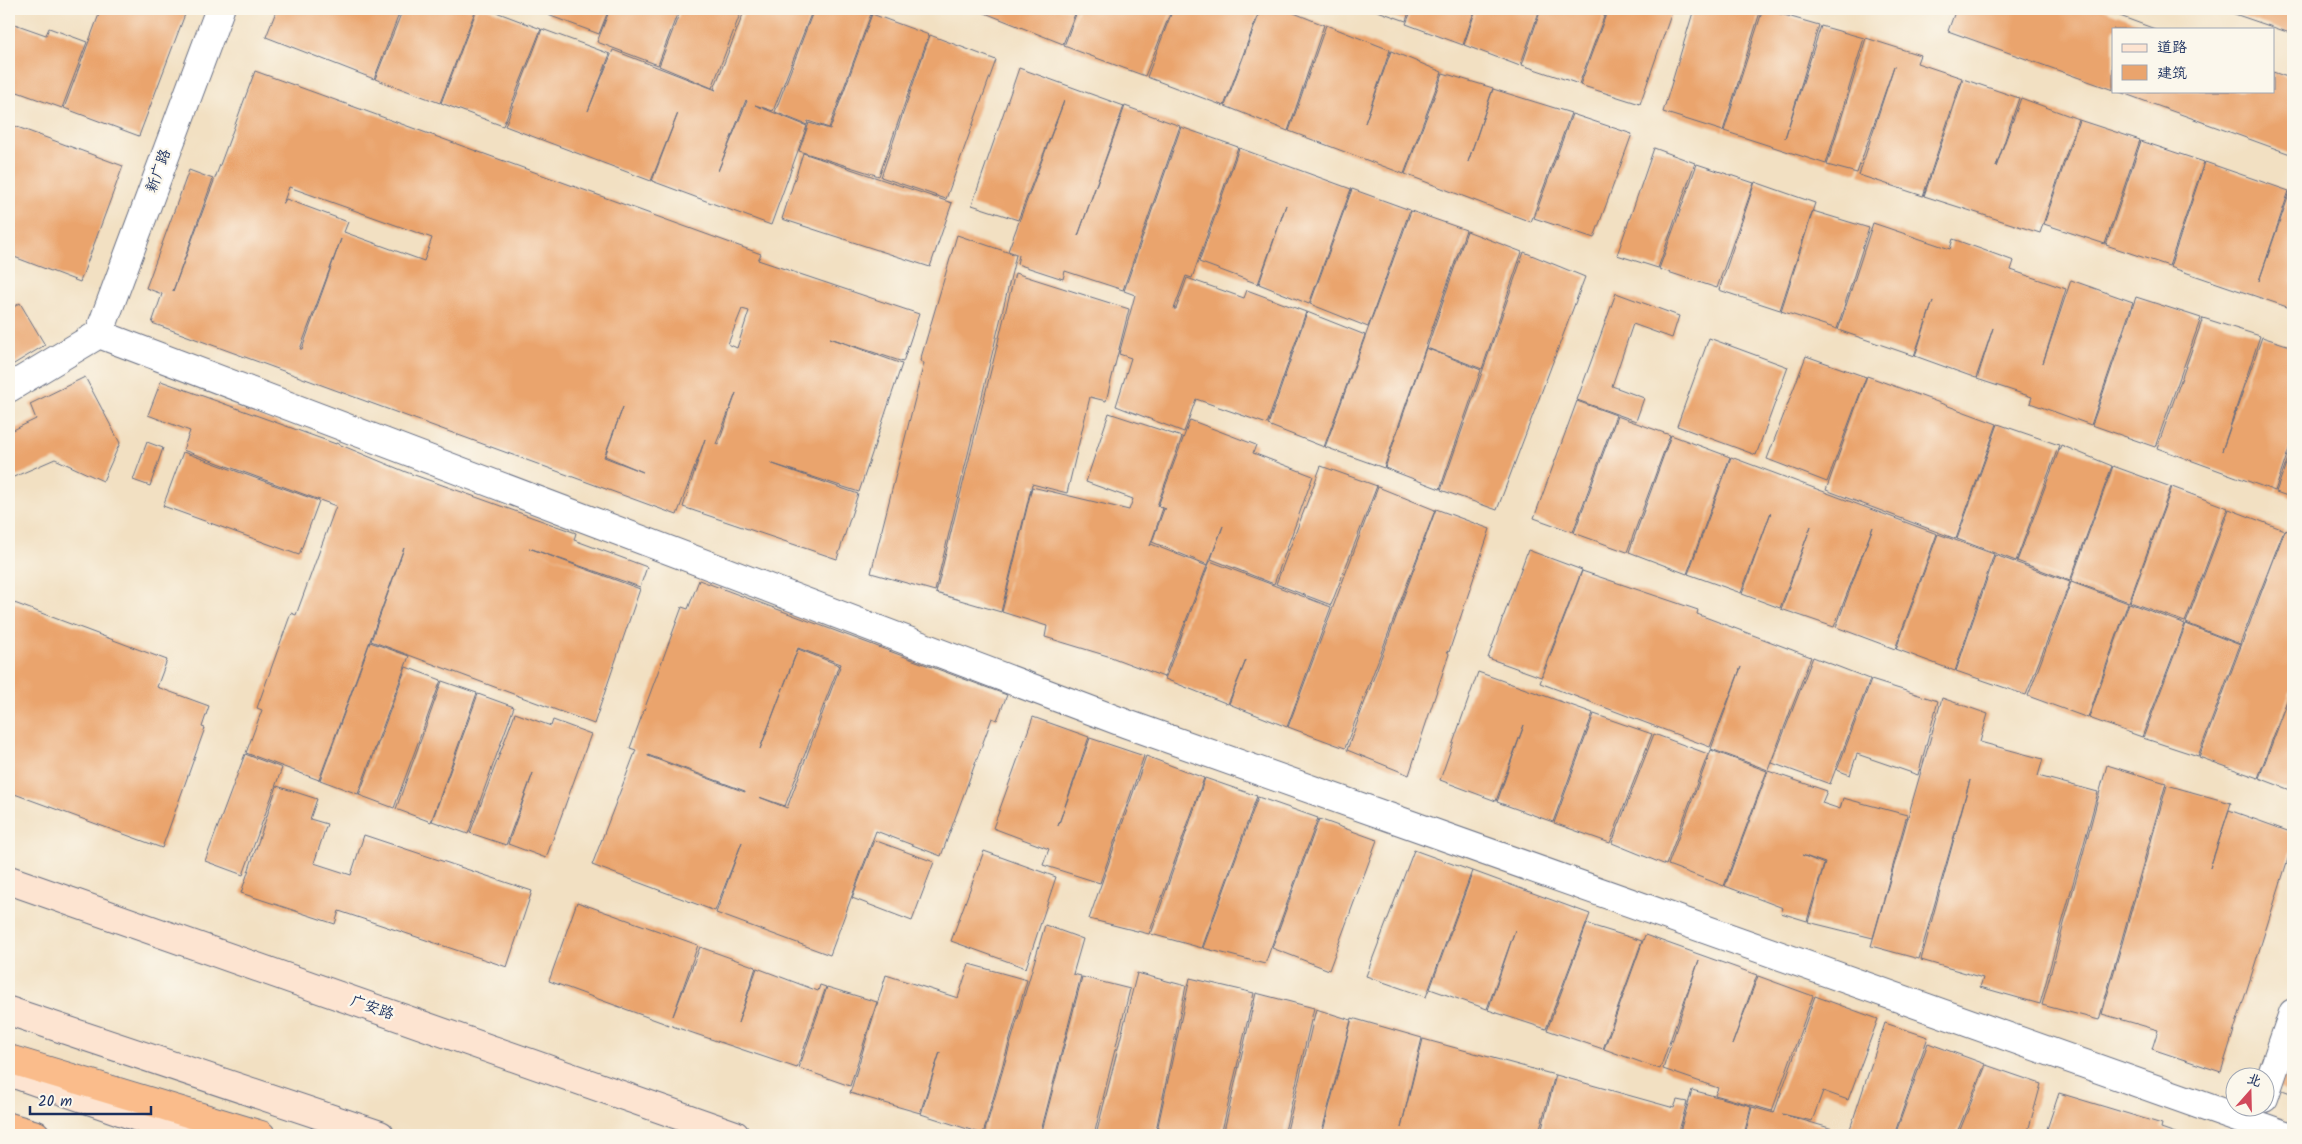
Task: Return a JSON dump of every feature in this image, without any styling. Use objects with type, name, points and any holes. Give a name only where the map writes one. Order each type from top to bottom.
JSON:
[{"type":"highway","points":[[9,1059],[261,1135]]},
{"type":"highway","points":[[9,1127],[36,1135]]},
{"type":"main road","name":"广安路","points":[[9,880],[735,1135]]},
{"type":"main road","points":[[9,1011],[380,1135]]},
{"type":"main road","points":[[9,1072],[189,1135]]},
{"type":"street","name":"新广路","points":[[99,334],[220,9]]},
{"type":"street","points":[[9,388],[99,334],[1127,724],[2224,1104]]},
{"type":"street","points":[[2274,1069],[2293,1013]]},
{"type":"street","points":[[2258,1116],[2285,1135]]},
{"type":"building","points":[[101,9],[187,9],[139,136],[64,108]]},
{"type":"building","points":[[277,9],[401,9],[374,79],[266,37]]},
{"type":"building","points":[[403,9],[476,9],[440,103],[375,79]]},
{"type":"building","points":[[477,9],[488,9],[541,29],[503,126],[441,103]]},
{"type":"building","points":[[550,9],[609,9],[599,34],[548,15]]},
{"type":"building","points":[[610,9],[679,9],[658,65],[597,42]]},
{"type":"building","points":[[681,9],[742,9],[712,88],[659,66]]},
{"type":"building","points":[[745,9],[813,9],[773,111],[755,105],[807,126],[771,225],[652,181],[678,113],[651,181],[505,126],[542,29],[610,54],[588,111],[613,50],[716,90],[714,89]],"holes":[[[746,100],[747,101],[718,171]]]},
{"type":"building","points":[[814,9],[857,9],[871,14],[829,128],[808,121],[807,125],[775,112]]},
{"type":"building","points":[[975,9],[1077,9],[1063,44]]},
{"type":"building","points":[[1078,9],[1172,9],[1145,76],[1064,46]]},
{"type":"building","points":[[1173,9],[1260,9],[1224,106],[1147,77]]},
{"type":"building","points":[[1261,9],[1284,9],[1324,25],[1288,131],[1225,106]]},
{"type":"building","points":[[1372,9],[1410,9],[1406,21]]},
{"type":"building","points":[[1412,9],[1475,9],[1463,45],[1406,24]]},
{"type":"building","points":[[1476,9],[1540,9],[1520,66],[1464,45]]},
{"type":"building","points":[[1541,9],[1607,9],[1579,84],[1522,65]]},
{"type":"building","points":[[1608,9],[1673,9],[1640,104],[1580,85]]},
{"type":"building","points":[[1694,9],[1761,9],[1723,131],[1663,112]]},
{"type":"building","points":[[1763,9],[1819,25],[1785,138],[1821,26],[1864,38],[1826,164],[1724,131]]},
{"type":"building","points":[[1956,9],[2101,9],[2152,28],[2112,28],[2112,90],[1948,31]]},
{"type":"building","points":[[2220,9],[2293,9],[2293,34]]},
{"type":"building","points":[[872,14],[929,35],[879,176],[799,151],[809,123],[830,129]]},
{"type":"building","points":[[9,22],[46,35],[49,28],[87,42],[62,108],[9,89]]},
{"type":"building","points":[[1326,25],[1390,50],[1365,123],[1391,51],[1442,72],[1404,174],[1289,131]]},
{"type":"building","points":[[930,35],[996,60],[946,199],[881,177]]},
{"type":"building","points":[[1866,38],[1920,55],[1917,63],[1962,78],[1923,196],[1859,175],[1894,66],[1857,173],[1827,165]]},
{"type":"building","points":[[1019,68],[1124,106],[1078,236],[1125,106],[1180,126],[1123,290],[1065,271],[1063,279],[1017,264],[1019,255],[1008,251],[1064,101],[1018,220],[972,205]]},
{"type":"building","points":[[255,71],[761,254],[758,260],[919,314],[903,362],[830,338],[902,364],[859,492],[770,463],[858,494],[837,559],[683,507],[705,439],[677,515],[152,323],[162,294],[146,288],[189,170],[213,179],[173,291]],"holes":[[[289,187],[432,238],[424,261],[344,232],[348,222],[286,199],[283,204]],[[341,239],[302,349],[300,349]],[[742,309],[749,311],[737,348],[728,344]],[[736,393],[718,445],[716,444]],[[623,407],[605,456],[643,472],[604,457]]]},
{"type":"building","points":[[2274,72],[2293,79],[2293,155],[2120,92],[2274,92]]},
{"type":"building","points":[[1443,73],[1493,88],[1468,162],[1493,89],[1571,113],[1531,222],[1405,174]]},
{"type":"building","points":[[1963,79],[2019,98],[1996,167],[2021,98],[2078,119],[2040,233],[1924,196]]},
{"type":"building","points":[[1572,114],[1632,134],[1594,238],[1534,218]]},
{"type":"building","points":[[2079,120],[2140,140],[2105,244],[2044,224]]},
{"type":"building","points":[[9,124],[123,166],[80,282],[9,255]]},
{"type":"building","points":[[1181,127],[1238,147],[1192,278],[1186,276],[1174,309],[1176,309],[1187,278],[1244,298],[1247,290],[1306,312],[1267,424],[1196,399],[1184,432],[1116,406],[1131,358],[1119,354],[1135,295],[1124,291]]},
{"type":"building","points":[[2141,141],[2204,162],[2169,266],[2106,245]]},
{"type":"building","points":[[1239,148],[1351,189],[1309,304],[1259,284],[1286,205],[1258,284],[1199,262]]},
{"type":"building","points":[[1654,148],[1695,163],[1658,268],[1617,255]]},
{"type":"building","points":[[803,153],[952,203],[930,267],[782,219]]},
{"type":"building","points":[[2205,162],[2289,191],[2259,281],[2290,192],[2293,193],[2293,309],[2170,267]]},
{"type":"building","points":[[1697,164],[1754,183],[1717,288],[1659,269]]},
{"type":"building","points":[[1755,182],[1815,203],[1780,310],[1719,290]]},
{"type":"building","points":[[1352,189],[1410,210],[1368,327],[1310,304]]},
{"type":"building","points":[[1411,211],[1466,230],[1384,468],[1325,447]]},
{"type":"building","points":[[1813,211],[1869,228],[1837,329],[1781,311]]},
{"type":"building","points":[[1873,223],[1950,249],[1953,239],[2014,261],[2011,270],[2066,289],[2043,363],[2071,280],[2133,302],[2091,425],[2030,403],[2032,397],[1977,379],[1993,328],[1976,378],[1915,356],[1933,301],[1914,356],[1838,330]]},
{"type":"building","points":[[1467,231],[1522,252],[1482,369],[1427,348]]},
{"type":"building","points":[[957,235],[1016,255],[935,591],[871,573],[924,363],[920,361]]},
{"type":"building","points":[[1524,252],[1585,277],[1497,510],[1441,490]]},
{"type":"building","points":[[1015,273],[1129,309],[1106,401],[1090,397],[1067,493],[1032,484],[1001,612],[936,593]]},
{"type":"building","points":[[1616,293],[1679,316],[1672,338],[1633,324],[1612,386],[1644,398],[1636,421],[1577,400]]},
{"type":"building","points":[[2136,297],[2201,318],[2155,447],[2092,425]]},
{"type":"building","points":[[20,303],[45,345],[9,367],[9,310]]},
{"type":"building","points":[[1307,312],[1365,335],[1324,447],[1268,425]]},
{"type":"building","points":[[2203,318],[2260,336],[2222,451],[2262,337],[2293,347],[2293,437],[2275,491],[2157,448]]},
{"type":"building","points":[[1709,338],[1788,367],[1756,455],[1677,426]]},
{"type":"building","points":[[1426,348],[1481,370],[1440,489],[1385,468]]},
{"type":"building","points":[[1806,356],[1866,377],[1827,482],[1767,459]]},
{"type":"building","points":[[1867,376],[1997,424],[1956,539],[1826,490]]},
{"type":"building","points":[[85,377],[120,443],[103,481],[55,459],[9,479],[9,432],[36,419],[30,404]]},
{"type":"building","points":[[161,381],[336,443],[406,472],[576,533],[574,540],[647,567],[640,587],[529,548],[640,589],[594,724],[371,641],[404,548],[319,780],[246,753],[262,710],[257,708],[291,613],[296,615],[336,506],[183,450],[190,431],[148,415]]},
{"type":"building","points":[[1577,401],[1616,415],[1573,532],[1534,518]]},
{"type":"building","points":[[1109,413],[1182,437],[1157,506],[1163,508],[1150,546],[1151,544],[1207,566],[1164,677],[1111,657],[1045,637],[1047,626],[1002,612],[1032,487],[1129,510],[1133,499],[1086,482]]},
{"type":"building","points":[[1617,416],[1670,435],[1627,552],[1574,533]]},
{"type":"building","points":[[1190,420],[1256,445],[1253,453],[1313,476],[1274,584],[1211,559],[1223,526],[1208,565],[1152,542],[1164,509],[1166,509],[1158,506]]},
{"type":"building","points":[[1998,424],[2059,445],[2016,561],[1957,539]]},
{"type":"building","points":[[1671,435],[1730,457],[1687,574],[1629,552]]},
{"type":"building","points":[[147,442],[163,448],[150,486],[133,480]]},
{"type":"building","points":[[2293,444],[2293,498],[2276,492]]},
{"type":"building","points":[[2061,445],[2112,466],[2070,581],[2017,561]]},
{"type":"building","points":[[183,452],[319,501],[299,555],[163,506]]},
{"type":"building","points":[[1731,457],[1937,534],[1895,649],[1836,627],[1873,527],[1834,627],[1781,609],[1811,526],[1780,608],[1742,594],[1771,512],[1741,593],[1688,574]]},
{"type":"building","points":[[1321,466],[1377,486],[1331,605],[1276,584]]},
{"type":"building","points":[[2113,466],[2171,487],[2129,602],[2071,581]]},
{"type":"building","points":[[1378,487],[1435,510],[1345,748],[1288,727]]},
{"type":"building","points":[[2172,487],[2228,508],[2185,622],[2130,602]]},
{"type":"building","points":[[1436,509],[1490,529],[1449,652],[1447,651],[1449,654],[1409,775],[1347,750]]},
{"type":"building","points":[[2229,509],[2284,530],[2240,644],[2186,623]]},
{"type":"building","points":[[2285,530],[2293,533],[2293,684],[2258,778],[2199,757]]},
{"type":"building","points":[[1938,534],[1994,554],[1955,671],[1896,649]]},
{"type":"building","points":[[1528,550],[1582,570],[1541,677],[1488,658]]},
{"type":"building","points":[[1995,555],[2070,582],[2026,695],[1956,671]]},
{"type":"building","points":[[1210,561],[1331,607],[1287,727],[1229,704],[1246,660],[1228,704],[1165,679]]},
{"type":"building","points":[[1582,571],[1698,610],[1697,614],[1811,657],[1768,770],[1711,749],[1741,667],[1710,747],[1540,683]]},
{"type":"building","points":[[699,580],[1007,695],[997,720],[992,718],[941,856],[876,831],[830,955],[716,913],[742,842],[715,911],[592,865],[636,750],[630,748],[682,607],[688,609]],"holes":[[[798,648],[841,664],[787,808],[759,797],[785,806],[839,665],[798,649],[760,749]],[[648,756],[745,791],[745,792]]]},
{"type":"building","points":[[2071,582],[2128,603],[2088,718],[2028,696]]},
{"type":"building","points":[[9,601],[167,660],[157,687],[209,706],[202,727],[205,728],[162,848],[9,792]]},
{"type":"building","points":[[2129,603],[2185,624],[2142,737],[2089,718]]},
{"type":"building","points":[[2186,624],[2240,645],[2198,756],[2143,738]]},
{"type":"building","points":[[370,642],[409,656],[358,794],[320,780]]},
{"type":"building","points":[[1813,657],[1870,679],[1830,784],[1772,763]]},
{"type":"building","points":[[406,667],[441,680],[394,808],[359,795]]},
{"type":"building","points":[[1478,672],[1593,713],[1553,822],[1497,802],[1524,725],[1496,801],[1440,780]]},
{"type":"building","points":[[1871,680],[1938,701],[1918,775],[1857,754],[1850,775],[1837,770]]},
{"type":"building","points":[[442,681],[477,693],[431,822],[396,809]]},
{"type":"building","points":[[2293,688],[2293,791],[2259,778]]},
{"type":"building","points":[[478,694],[514,707],[468,834],[432,821]]},
{"type":"building","points":[[1942,698],[1988,714],[1980,742],[2043,759],[2038,776],[2098,792],[2040,1004],[1980,987],[1983,978],[1921,960],[1970,780],[1919,959],[1871,946]]},
{"type":"building","points":[[515,713],[551,726],[553,720],[591,734],[546,858],[508,844],[533,773],[506,845],[470,833]]},
{"type":"building","points":[[1594,714],[1652,734],[1610,843],[1554,823]]},
{"type":"building","points":[[1033,717],[1089,737],[1058,826],[1090,738],[1144,756],[1100,883],[1043,865],[1049,849],[993,828]]},
{"type":"building","points":[[1654,734],[1708,754],[1666,865],[1612,843]]},
{"type":"building","points":[[1711,750],[1767,771],[1724,886],[1668,865]]},
{"type":"building","points":[[245,754],[282,768],[243,875],[205,861]]},
{"type":"building","points":[[1146,756],[1204,778],[1149,934],[1089,919]]},
{"type":"building","points":[[2107,765],[2166,783],[2099,1020],[2042,1005]]},
{"type":"building","points":[[1768,771],[1827,791],[1822,803],[1840,809],[1843,798],[1907,815],[1873,938],[1808,922],[1825,863],[1802,855],[1824,864],[1807,921],[1781,913],[1783,908],[1725,886]]},
{"type":"building","points":[[1205,778],[1257,796],[1202,948],[1151,934]]},
{"type":"building","points":[[2167,785],[2231,803],[2210,868],[2229,810],[2293,833],[2293,843],[2221,1072],[2152,1049],[2158,1030],[2102,1014]]},
{"type":"building","points":[[277,786],[317,799],[310,819],[327,824],[314,863],[351,875],[364,835],[532,891],[507,967],[339,911],[335,924],[241,893]]},
{"type":"building","points":[[1258,797],[1318,818],[1265,964],[1203,948]]},
{"type":"building","points":[[1319,819],[1377,840],[1329,970],[1272,948]]},
{"type":"building","points":[[874,840],[934,862],[912,921],[852,898]]},
{"type":"building","points":[[1414,850],[1472,871],[1426,997],[1366,976]]},
{"type":"building","points":[[984,851],[1056,877],[1026,968],[951,941]]},
{"type":"building","points":[[1473,871],[1590,914],[1546,1029],[1488,1010],[1515,930],[1487,1009],[1430,989]]},
{"type":"building","points":[[577,902],[698,945],[673,1016],[700,947],[756,967],[738,1023],[757,968],[818,991],[820,985],[826,987],[797,1068],[669,1025],[549,981]]},
{"type":"building","points":[[1587,924],[1642,941],[1603,1049],[1547,1030]]},
{"type":"building","points":[[1045,925],[1083,939],[1073,974],[1081,976],[1040,1135],[984,1134]]},
{"type":"building","points":[[1645,935],[1757,975],[1732,1045],[1758,976],[1813,996],[1772,1111],[1715,1095],[1718,1088],[1663,1069],[1699,960],[1660,1069],[1604,1049]]},
{"type":"building","points":[[969,964],[1027,980],[983,1134],[921,1114],[940,1052],[920,1113],[850,1093],[886,975],[958,998]]},
{"type":"building","points":[[1137,973],[1186,986],[1155,1135],[1096,1135]]},
{"type":"building","points":[[1082,977],[1130,989],[1094,1135],[1041,1135]]},
{"type":"building","points":[[1190,978],[1254,993],[1221,1135],[1156,1135]]},
{"type":"building","points":[[827,987],[877,1002],[850,1086],[799,1068]]},
{"type":"building","points":[[2293,988],[2293,1094],[2274,1087],[2274,1066],[2266,1066]]},
{"type":"building","points":[[1256,993],[1314,1008],[1284,1135],[1223,1135]]},
{"type":"building","points":[[1815,996],[1878,1019],[1848,1100],[1823,1091],[1812,1121],[1782,1114],[1833,1129],[1831,1135],[1745,1135],[1752,1107],[1774,1113]]},
{"type":"building","points":[[1316,1009],[1351,1020],[1321,1135],[1286,1135]]},
{"type":"building","points":[[1352,1018],[1422,1038],[1401,1128],[1423,1039],[1555,1075],[1538,1135],[1322,1135]]},
{"type":"building","points":[[1885,1023],[1928,1037],[1894,1135],[1848,1135]]},
{"type":"building","points":[[1928,1043],[1985,1064],[1956,1135],[1895,1135]]},
{"type":"building","points":[[1986,1065],[2041,1084],[2027,1135],[1958,1135]]},
{"type":"building","points":[[1556,1075],[1674,1108],[1677,1100],[1687,1102],[1678,1135],[1540,1135]]},
{"type":"building","points":[[1692,1090],[1751,1106],[1744,1135],[1679,1135]]},
{"type":"building","points":[[2059,1093],[2162,1124],[2161,1128],[2181,1135],[2045,1135]]}]
